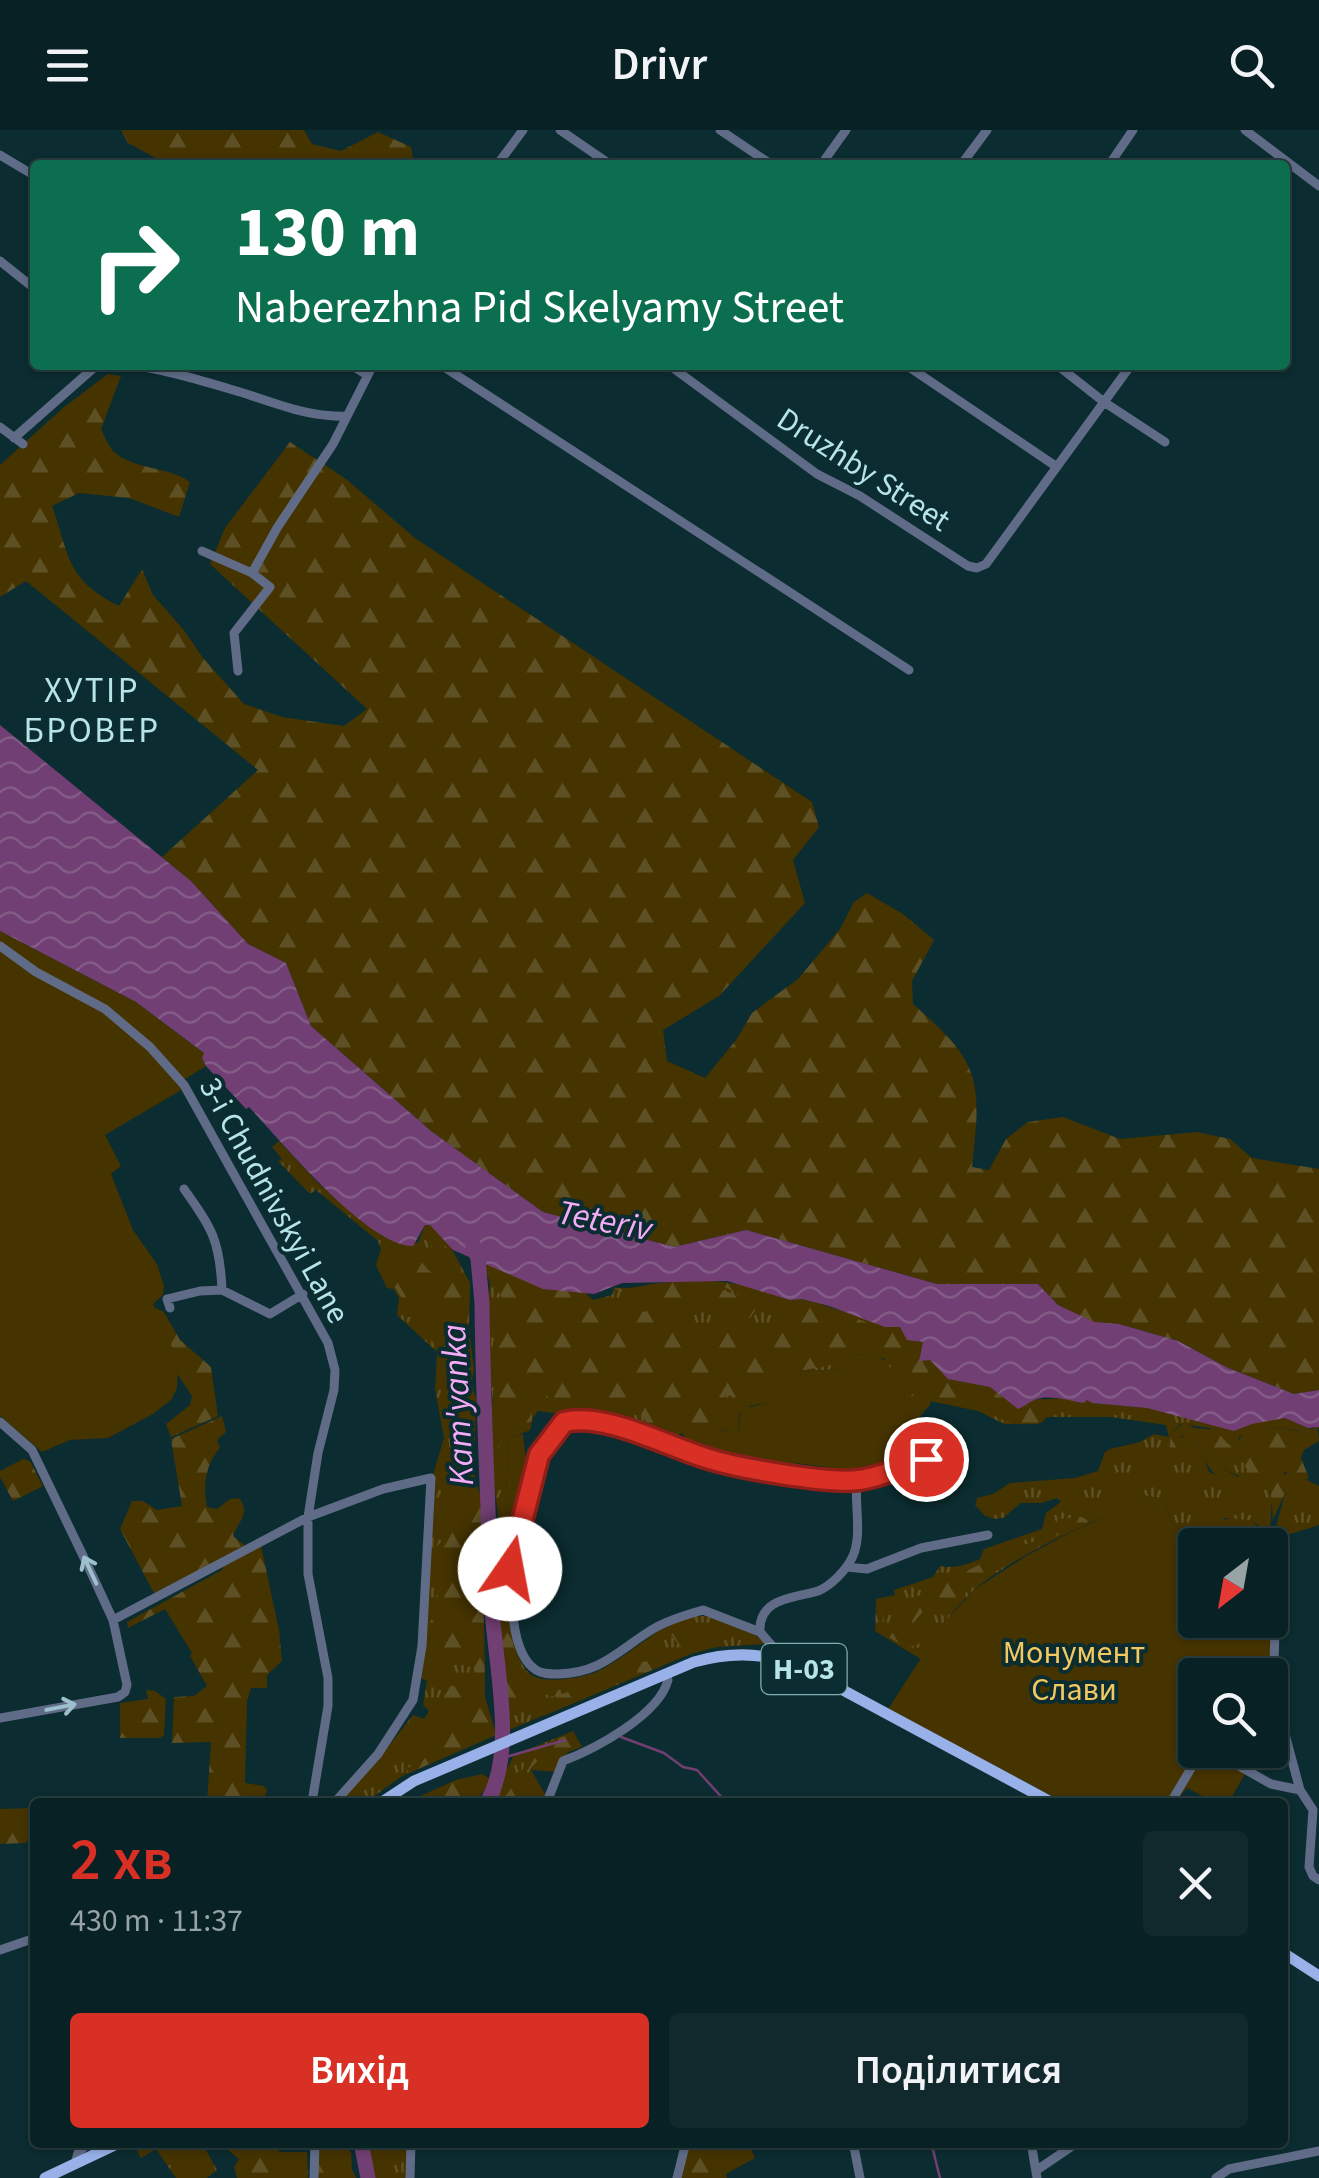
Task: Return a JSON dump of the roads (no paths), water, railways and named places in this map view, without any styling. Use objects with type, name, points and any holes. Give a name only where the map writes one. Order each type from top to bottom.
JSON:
[{"type":"main road","name":"Н-03","points":[[399,1798],[451,1769],[708,1658],[739,1655],[800,1667],[1024,1795]]},
{"type":"main road","name":"Н-03","points":[[541,1730],[718,1663],[773,1661]]},
{"type":"main road","name":"Н-03","points":[[388,1798],[406,1785],[451,1769]]},
{"type":"main road","points":[[1288,1952],[1318,1968]]},
{"type":"main road","points":[[57,2178],[110,2148]]},
{"type":"main road","points":[[45,2178],[119,2148]]},
{"type":"street","points":[[502,160],[523,130]]},
{"type":"street","points":[[560,130],[605,160]]},
{"type":"street","points":[[720,130],[765,160]]},
{"type":"street","points":[[825,160],[846,130]]},
{"type":"street","points":[[965,160],[987,130]]},
{"type":"street","points":[[1113,160],[1134,130]]},
{"type":"street","points":[[1245,130],[1278,160]]},
{"type":"street","points":[[0,155],[30,173]]},
{"type":"street","points":[[1290,168],[1319,186]]},
{"type":"street","points":[[0,261],[30,285]]},
{"type":"street","points":[[0,427],[18,441],[92,370]]},
{"type":"street","points":[[155,370],[282,407],[330,417],[347,416]]},
{"type":"street","points":[[252,574],[277,528],[317,471],[370,370]]},
{"type":"street","points":[[449,370],[909,670]]},
{"type":"street","name":"Druzhby Street","points":[[678,370],[817,474],[860,496],[968,566],[986,564],[1057,467]]},
{"type":"street","points":[[913,370],[1057,467],[1127,370]]},
{"type":"street","points":[[1063,370],[1165,442]]},
{"type":"street","points":[[202,551],[252,574],[270,588],[234,634],[238,670]]},
{"type":"street","name":"3-i Chudnivskyi Lane","points":[[0,946],[36,972],[94,1001],[168,1066],[191,1097],[328,1343],[336,1375],[308,1517],[308,1574],[328,1678],[328,1706],[313,1798]]},
{"type":"street","points":[[184,1188],[213,1232],[221,1256],[222,1290]]},
{"type":"street","points":[[170,1308],[167,1299],[222,1290],[270,1314],[303,1294]]},
{"type":"street","points":[[773,1661],[774,1647],[760,1632],[702,1610],[652,1629],[589,1671],[546,1674],[529,1664],[514,1623],[510,1574],[526,1498],[546,1444],[564,1422],[582,1418],[708,1459],[794,1474],[857,1480],[926,1459]]},
{"type":"street","points":[[0,1422],[32,1450],[113,1620],[126,1676],[122,1695],[0,1718]]},
{"type":"street","points":[[113,1620],[308,1517],[383,1489],[430,1478],[422,1646],[414,1700],[378,1754],[339,1798]]},
{"type":"street","points":[[760,1632],[763,1618],[781,1600],[818,1591],[847,1566],[856,1540],[857,1480]]},
{"type":"street","points":[[847,1566],[867,1568],[920,1548],[988,1535]]},
{"type":"street","points":[[1275,1638],[1277,1700],[1300,1790],[1313,1810],[1309,1867],[1319,1880]]},
{"type":"street","points":[[548,1798],[562,1761],[587,1752],[628,1725],[660,1700],[668,1680]]},
{"type":"street","points":[[1173,1798],[1191,1768]]},
{"type":"street","points":[[1243,1768],[1271,1784],[1300,1790]]},
{"type":"street","points":[[0,1950],[30,1940]]},
{"type":"street","points":[[75,2167],[83,2148]]},
{"type":"street","points":[[314,2178],[315,2148]]},
{"type":"street","points":[[410,2178],[411,2148]]},
{"type":"street","points":[[676,2178],[684,2148]]},
{"type":"street","points":[[853,2148],[860,2178]]},
{"type":"street","points":[[1033,2148],[1037,2174],[1070,2148]]},
{"type":"street","points":[[1216,2178],[1229,2168],[1319,2151]]},
{"type":"water","points":[[0,725],[191,881],[248,944],[286,963],[311,1026],[431,1131],[543,1212],[674,1247],[746,1230],[937,1284],[1038,1284],[1058,1305],[1094,1322],[1119,1324],[1178,1341],[1228,1368],[1294,1394],[1319,1390],[1319,1427],[1308,1428],[1285,1418],[1234,1431],[1147,1408],[1087,1400],[1084,1403],[1038,1399],[1018,1409],[990,1387],[948,1379],[930,1360],[919,1361],[923,1342],[907,1340],[900,1327],[885,1327],[829,1306],[790,1300],[727,1281],[622,1283],[594,1294],[543,1289],[453,1250],[430,1225],[425,1225],[413,1246],[394,1241],[372,1229],[326,1189],[206,1066],[204,1053],[136,1002],[0,931]]},
{"type":"waterway","name":"Kam'yanka","points":[[472,1242],[478,1259],[482,1303],[492,1608],[503,1734],[496,1782],[489,1798]]},
{"type":"waterway","points":[[621,1737],[697,1770],[722,1798]]},
{"type":"waterway","points":[[499,1759],[565,1740]]},
{"type":"waterway","name":"Kam'yanka","points":[[362,2148],[368,2178]]},
{"type":"waterway","points":[[932,2148],[940,2178]]},
{"type":"district","name":"ХУТІР БРОВЕР","points":[[92,710]]},
{"type":"water label","name":"Teteriv","points":[[605,1220]]},
{"type":"park label","name":"Монумент Слави","points":[[1074,1670]]}]
